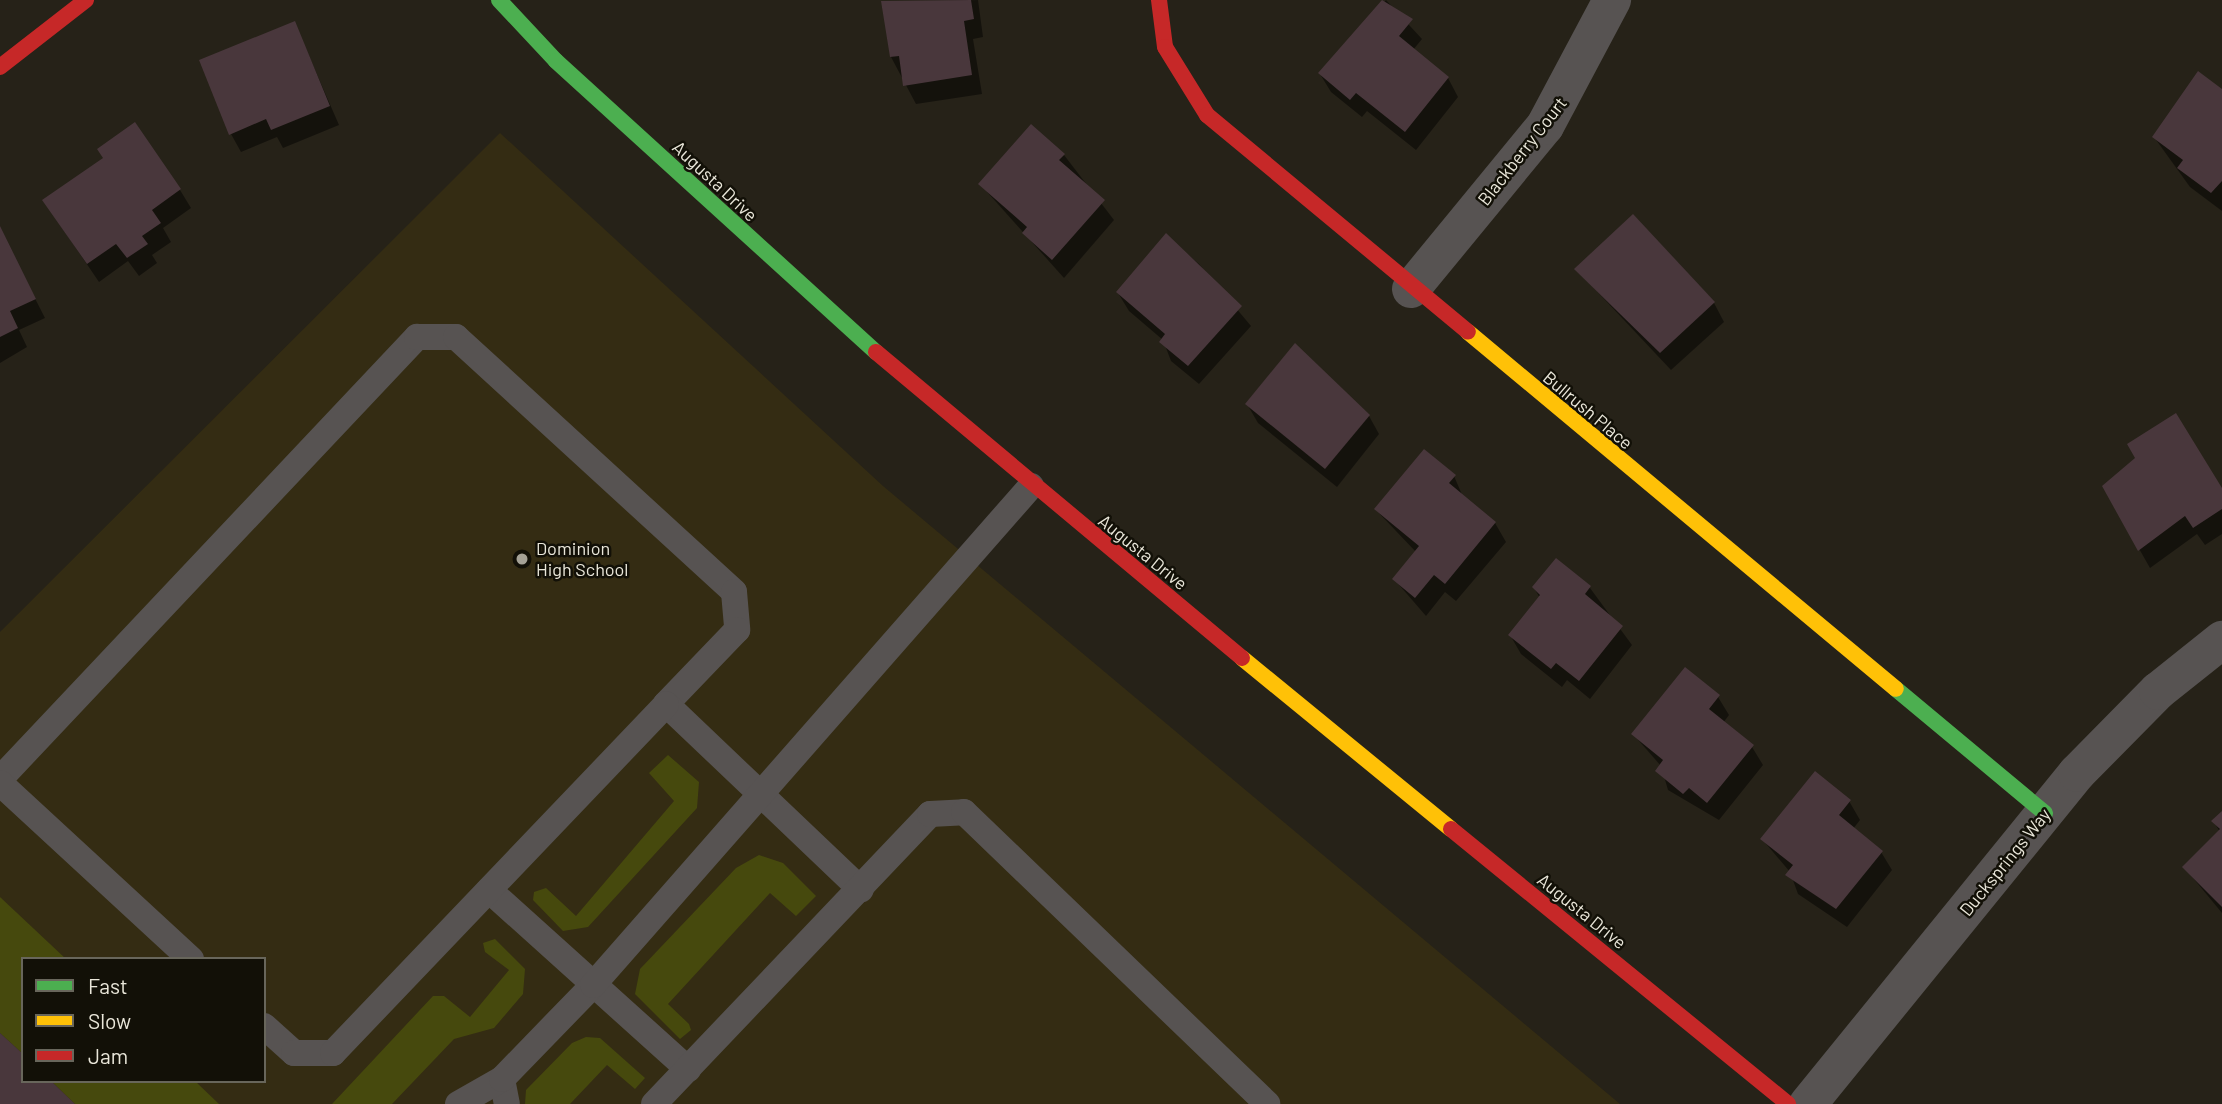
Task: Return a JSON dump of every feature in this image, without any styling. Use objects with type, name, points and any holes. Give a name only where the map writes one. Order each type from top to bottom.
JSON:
[{"type":"street","points":[[0,67],[86,0]]},
{"type":"street","name":"Augusta Drive","points":[[499,0],[556,61],[800,286],[1031,486],[1788,1104]]},
{"type":"street","name":"Bullrush Place","points":[[1159,0],[1165,47],[1207,114],[1411,289],[2045,813]]},
{"type":"street","name":"Blackberry Court","points":[[1411,289],[1545,126],[1612,0]]},
{"type":"street","name":"Ducksprings Way","points":[[1808,1104],[2045,813],[2158,691],[2222,640]]},
{"type":"lane","points":[[189,957],[0,781],[417,337],[456,337],[734,592],[737,630],[333,1053],[294,1053],[266,1028]]},
{"type":"lane","points":[[458,1104],[504,1091],[593,985],[761,798],[1031,486]]},
{"type":"lane","points":[[666,704],[761,798],[861,890]]},
{"type":"lane","points":[[654,1104],[861,890],[930,814],[964,812],[1268,1104]]},
{"type":"lane","points":[[489,890],[688,1069]]},
{"type":"shaded area","name":"Dominion High School","points":[[500,133],[883,486],[1620,1104],[0,1104],[0,632]]},
{"type":"shaded area","points":[[668,755],[699,782],[697,808],[588,927],[563,931],[533,900],[534,892],[546,888],[576,916],[674,801],[649,773]]},
{"type":"shaded area","points":[[759,855],[783,863],[816,896],[796,916],[770,893],[668,1004],[689,1024],[691,1030],[680,1039],[635,994],[640,969],[736,868]]},
{"type":"shaded area","points":[[0,897],[64,957],[21,957],[21,1052],[0,1033]]},
{"type":"shaded area","points":[[495,939],[525,969],[523,994],[494,1028],[454,1039],[392,1104],[332,1104],[433,996],[444,996],[470,1017],[509,970],[485,952],[483,943]]},
{"type":"shaded area","points":[[586,1037],[600,1038],[645,1078],[635,1089],[607,1065],[570,1104],[525,1104],[526,1090],[572,1043]]},
{"type":"shaded area","points":[[53,1083],[197,1083],[219,1104],[75,1104]]},
{"type":"building","points":[[971,0],[974,19],[964,21],[972,75],[903,86],[899,56],[890,57],[881,1]]},
{"type":"building","points":[[1382,0],[1413,19],[1399,36],[1449,77],[1405,132],[1356,93],[1350,100],[1318,73]]},
{"type":"building","points":[[295,21],[330,106],[271,130],[266,119],[229,135],[199,60]]},
{"type":"building","points":[[2198,71],[2222,89],[2222,181],[2211,193],[2177,168],[2183,160],[2152,137]]},
{"type":"building","points":[[135,122],[181,189],[152,210],[161,223],[142,236],[148,244],[127,258],[116,244],[87,264],[42,200],[103,158],[97,149]]},
{"type":"building","points":[[1031,124],[1065,154],[1059,160],[1105,200],[1052,260],[1022,233],[1027,227],[978,184]]},
{"type":"building","points":[[1633,214],[1715,302],[1660,353],[1574,269]]},
{"type":"building","points":[[0,226],[36,299],[10,311],[18,328],[0,337]]},
{"type":"building","points":[[1166,233],[1242,306],[1188,366],[1159,342],[1165,334],[1116,292]]},
{"type":"building","points":[[1295,343],[1370,415],[1325,469],[1245,404]]},
{"type":"building","points":[[2176,413],[2222,488],[2222,509],[2193,528],[2185,516],[2138,551],[2102,486],[2135,458],[2127,444]]},
{"type":"building","points":[[1424,449],[1456,475],[1449,483],[1496,522],[1445,584],[1434,575],[1415,598],[1392,579],[1419,546],[1374,509]]},
{"type":"building","points":[[1556,558],[1591,586],[1585,594],[1623,626],[1579,681],[1556,663],[1551,669],[1508,635],[1540,595],[1532,587]]},
{"type":"building","points":[[1685,667],[1720,695],[1709,709],[1754,745],[1707,803],[1689,788],[1683,794],[1655,771],[1663,760],[1631,734]]},
{"type":"building","points":[[1815,771],[1851,800],[1839,815],[1883,851],[1836,909],[1785,875],[1793,865],[1760,839]]},
{"type":"building","points":[[2222,811],[2222,907],[2182,867],[2220,829],[2211,821]]},
{"type":"building","points":[[0,1033],[21,1052],[21,1083],[53,1083],[75,1104],[0,1104]]},
{"type":"traffic: fast","points":[[499,0],[556,61],[876,352]]},
{"type":"traffic: fast","points":[[1896,689],[2045,813]]},
{"type":"traffic: slow","points":[[1468,332],[1896,689]]},
{"type":"traffic: slow","points":[[1242,658],[1451,829]]},
{"type":"traffic: jam","points":[[0,67],[86,0]]},
{"type":"traffic: jam","points":[[1159,0],[1165,47],[1207,115],[1468,332]]},
{"type":"traffic: jam","points":[[876,352],[1242,658]]},
{"type":"traffic: jam","points":[[1451,829],[1788,1104]]},
{"type":"place","name":"Dominion High School","points":[[522,559]]}]
